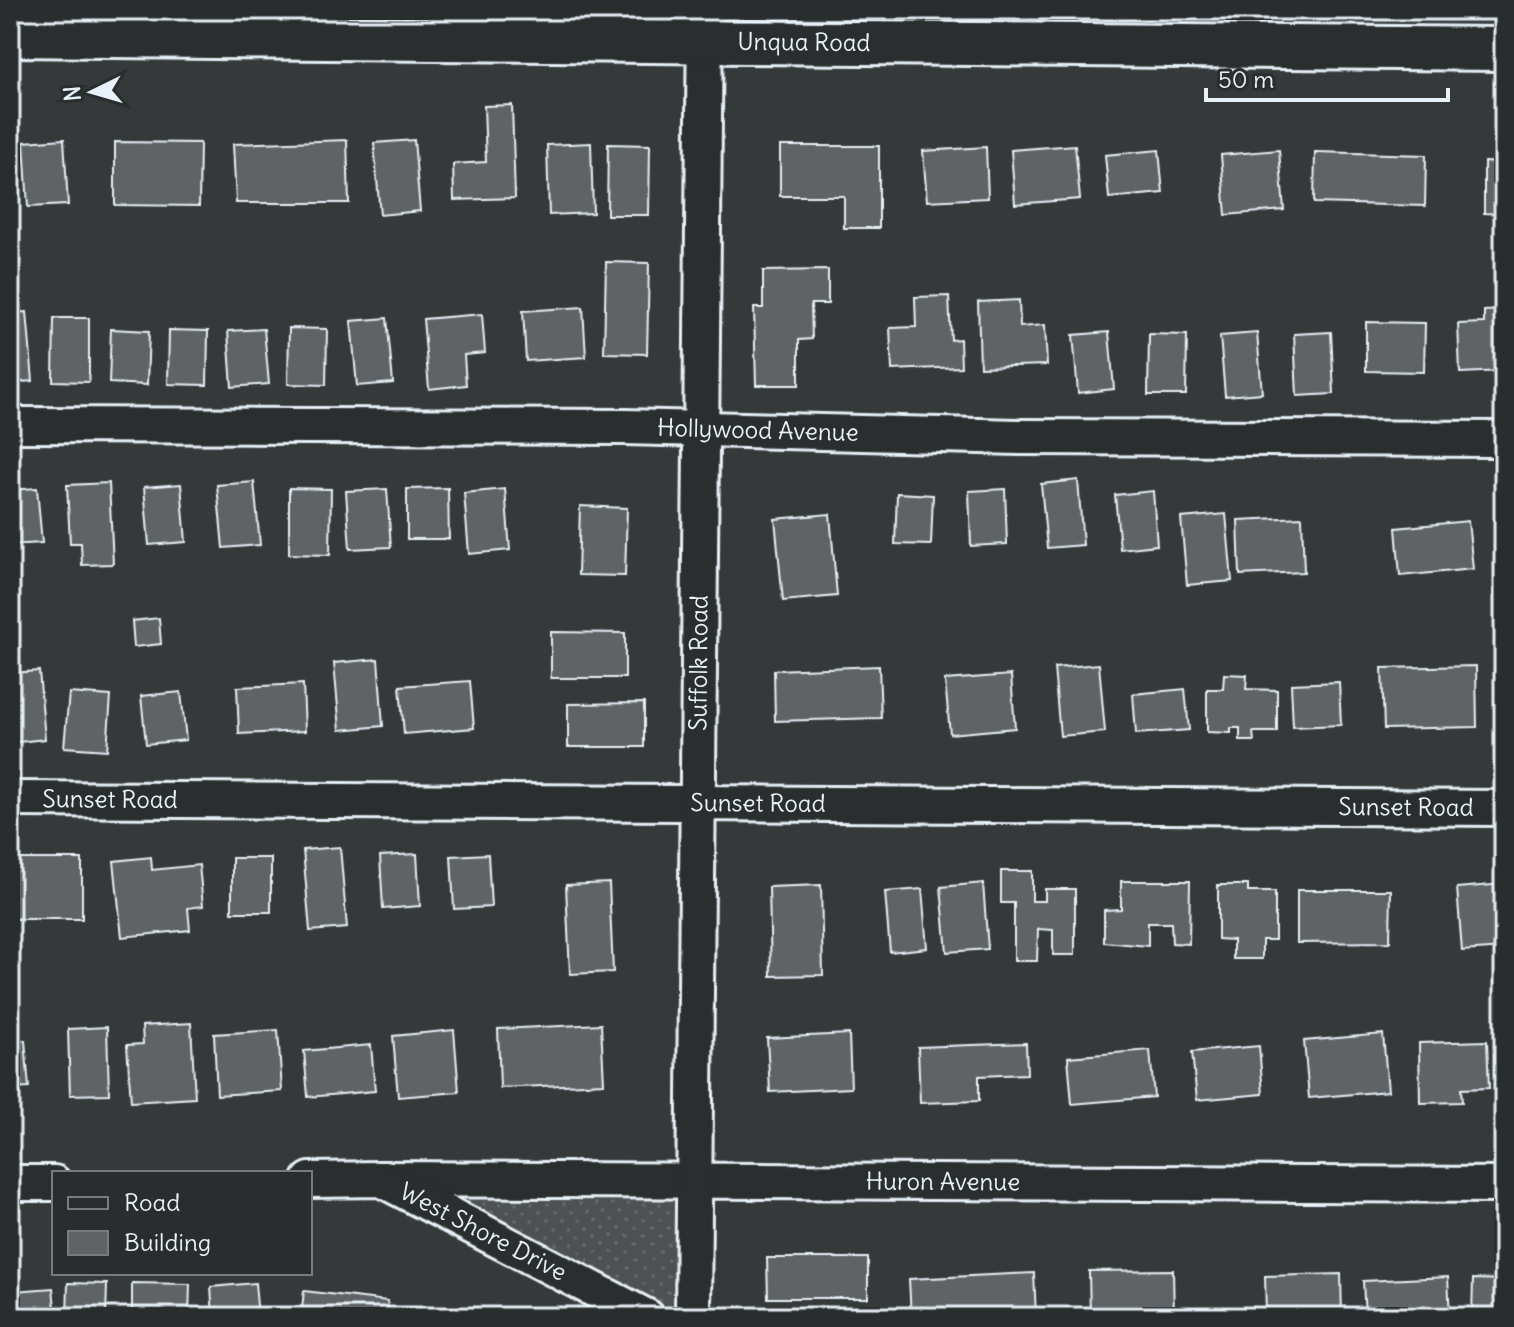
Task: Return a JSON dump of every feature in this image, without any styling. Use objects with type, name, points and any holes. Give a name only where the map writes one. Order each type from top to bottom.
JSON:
[{"type":"street","name":"Unqua Road","points":[[10,35],[705,25],[791,44],[1504,49]]},
{"type":"street","name":"Suffolk Road","points":[[693,1317],[705,25]]},
{"type":"street","name":"Hollywood Avenue","points":[[10,425],[625,427],[701,431],[1504,439]]},
{"type":"street","name":"Sunset Road","points":[[10,799],[1504,808]]},
{"type":"street","name":"Huron Avenue","points":[[381,1179],[1504,1185]]},
{"type":"street","name":"West Shore Drive","points":[[312,1180],[381,1179],[647,1317]]},
{"type":"street","points":[[10,1183],[52,1183]]},
{"type":"shaded area","points":[[410,1186],[687,1186],[685,1317],[660,1317]]},
{"type":"building","points":[[512,105],[515,198],[454,200],[453,164],[486,162],[484,106]]},
{"type":"building","points":[[64,139],[68,205],[28,207],[24,142]]},
{"type":"building","points":[[347,140],[349,203],[236,203],[233,144]]},
{"type":"building","points":[[414,140],[420,211],[380,215],[374,143]]},
{"type":"building","points":[[115,142],[200,143],[199,206],[115,205]]},
{"type":"building","points":[[591,143],[593,213],[549,215],[547,145]]},
{"type":"building","points":[[608,144],[650,145],[649,215],[607,215]]},
{"type":"building","points":[[1075,145],[1080,199],[1015,204],[1011,150]]},
{"type":"building","points":[[780,146],[879,146],[879,228],[844,228],[844,196],[780,196]]},
{"type":"building","points":[[986,147],[988,198],[927,201],[923,151]]},
{"type":"building","points":[[1159,150],[1163,193],[1109,198],[1105,155]]},
{"type":"building","points":[[1279,150],[1284,210],[1226,215],[1221,155]]},
{"type":"building","points":[[1315,152],[1426,155],[1425,206],[1314,203]]},
{"type":"building","points":[[1484,162],[1504,163],[1504,214],[1484,213]]},
{"type":"building","points":[[606,262],[649,263],[647,354],[604,353]]},
{"type":"building","points":[[828,270],[828,304],[811,304],[812,339],[799,340],[799,385],[756,385],[754,308],[763,308],[763,271]]},
{"type":"building","points":[[949,296],[951,340],[960,339],[961,367],[892,370],[890,328],[916,327],[915,297]]},
{"type":"building","points":[[1019,300],[1020,327],[1045,325],[1047,365],[980,367],[978,302]]},
{"type":"building","points":[[583,307],[586,357],[526,361],[523,311]]},
{"type":"building","points":[[1504,310],[1504,371],[1460,373],[1458,324],[1484,323],[1484,311]]},
{"type":"building","points":[[27,312],[33,381],[10,383],[10,313]]},
{"type":"building","points":[[482,314],[485,353],[464,355],[466,385],[429,389],[423,319]]},
{"type":"building","points":[[54,318],[89,318],[89,382],[53,381]]},
{"type":"building","points":[[387,318],[393,383],[357,386],[351,321]]},
{"type":"building","points":[[1366,322],[1425,323],[1424,372],[1366,371]]},
{"type":"building","points":[[289,328],[327,329],[326,385],[288,384]]},
{"type":"building","points":[[111,329],[149,331],[147,385],[109,383]]},
{"type":"building","points":[[264,329],[269,384],[232,387],[228,331]]},
{"type":"building","points":[[169,330],[208,331],[207,385],[168,384]]},
{"type":"building","points":[[1109,332],[1114,389],[1078,393],[1073,335]]},
{"type":"building","points":[[1331,332],[1334,394],[1297,396],[1294,334]]},
{"type":"building","points":[[1257,333],[1262,393],[1225,396],[1220,336]]},
{"type":"building","points":[[1149,334],[1187,335],[1186,395],[1148,395]]},
{"type":"building","points":[[1078,480],[1083,545],[1047,548],[1041,484]]},
{"type":"building","points":[[254,482],[260,545],[223,548],[217,485]]},
{"type":"building","points":[[109,483],[113,564],[82,565],[81,543],[70,543],[67,485]]},
{"type":"building","points":[[181,484],[186,542],[149,545],[144,487]]},
{"type":"building","points":[[37,488],[42,543],[10,545],[10,490]]},
{"type":"building","points":[[289,488],[331,489],[330,555],[289,554]]},
{"type":"building","points":[[448,488],[449,539],[407,539],[407,489]]},
{"type":"building","points":[[387,489],[391,547],[350,549],[346,491]]},
{"type":"building","points":[[505,489],[510,550],[469,554],[464,493]]},
{"type":"building","points":[[1005,489],[1007,544],[971,546],[969,491]]},
{"type":"building","points":[[1153,491],[1157,545],[1120,549],[1115,495]]},
{"type":"building","points":[[897,493],[933,495],[931,545],[895,544]]},
{"type":"building","points":[[580,506],[627,508],[625,576],[578,575]]},
{"type":"building","points":[[830,514],[837,596],[783,601],[775,519]]},
{"type":"building","points":[[1226,514],[1232,581],[1187,585],[1181,518]]},
{"type":"building","points":[[1302,517],[1304,572],[1240,575],[1238,520]]},
{"type":"building","points":[[1468,521],[1473,569],[1400,576],[1396,528]]},
{"type":"building","points":[[159,618],[161,644],[134,647],[132,621]]},
{"type":"building","points":[[551,632],[625,633],[625,678],[551,678]]},
{"type":"building","points":[[378,659],[383,726],[340,730],[334,663]]},
{"type":"building","points":[[1099,664],[1105,732],[1060,736],[1054,668]]},
{"type":"building","points":[[879,666],[881,718],[775,721],[774,670]]},
{"type":"building","points":[[1476,666],[1477,727],[1384,729],[1382,668]]},
{"type":"building","points":[[39,671],[45,739],[10,743],[10,673]]},
{"type":"building","points":[[1224,674],[1247,675],[1246,689],[1277,690],[1277,732],[1253,732],[1254,741],[1240,741],[1240,728],[1231,728],[1231,733],[1207,732],[1207,689],[1223,689]]},
{"type":"building","points":[[1011,675],[1015,728],[950,734],[945,680]]},
{"type":"building","points":[[470,681],[474,728],[404,734],[400,686]]},
{"type":"building","points":[[1339,682],[1341,725],[1293,727],[1291,684]]},
{"type":"building","points":[[303,684],[305,731],[239,734],[237,687]]},
{"type":"building","points":[[1185,689],[1189,730],[1136,734],[1133,694]]},
{"type":"building","points":[[181,692],[186,740],[146,744],[141,696]]},
{"type":"building","points":[[69,693],[111,696],[107,750],[64,747]]},
{"type":"building","points":[[644,703],[644,747],[568,747],[568,704]]},
{"type":"building","points":[[340,847],[347,928],[310,931],[303,850]]},
{"type":"building","points":[[417,854],[420,906],[383,909],[380,856]]},
{"type":"building","points":[[488,854],[491,907],[454,909],[451,856]]},
{"type":"building","points":[[151,857],[152,870],[199,865],[203,906],[188,908],[190,930],[122,937],[114,861]]},
{"type":"building","points":[[232,858],[271,858],[271,912],[232,912]]},
{"type":"building","points":[[10,859],[82,859],[82,919],[10,919]]},
{"type":"building","points":[[1001,871],[1032,871],[1032,901],[1045,901],[1045,889],[1075,889],[1075,955],[1053,955],[1053,930],[1038,929],[1037,961],[1014,961],[1014,903],[1001,903]]},
{"type":"building","points":[[1121,881],[1190,881],[1189,944],[1172,943],[1171,923],[1148,923],[1148,946],[1104,942],[1104,910],[1121,909]]},
{"type":"building","points":[[609,883],[613,972],[570,974],[566,885]]},
{"type":"building","points":[[983,883],[988,949],[947,952],[941,887]]},
{"type":"building","points":[[1504,884],[1504,948],[1462,951],[1457,888]]},
{"type":"building","points":[[821,885],[823,975],[771,976],[769,887]]},
{"type":"building","points":[[1218,885],[1248,885],[1248,892],[1275,892],[1275,940],[1262,940],[1262,959],[1233,959],[1233,940],[1218,939]]},
{"type":"building","points":[[922,889],[927,948],[890,952],[885,892]]},
{"type":"building","points":[[1297,890],[1391,890],[1390,942],[1297,943]]},
{"type":"building","points":[[191,1023],[195,1098],[131,1102],[127,1045],[143,1044],[142,1026]]},
{"type":"building","points":[[601,1024],[604,1083],[500,1088],[498,1029]]},
{"type":"building","points":[[107,1027],[109,1094],[70,1095],[68,1029]]},
{"type":"building","points":[[278,1030],[282,1091],[217,1095],[214,1034]]},
{"type":"building","points":[[454,1030],[459,1092],[398,1097],[393,1036]]},
{"type":"building","points":[[849,1034],[851,1088],[770,1092],[767,1038]]},
{"type":"building","points":[[1383,1034],[1388,1091],[1309,1098],[1304,1041]]},
{"type":"building","points":[[25,1040],[29,1088],[10,1089],[10,1041]]},
{"type":"building","points":[[1487,1041],[1489,1088],[1461,1089],[1462,1102],[1420,1103],[1419,1043]]},
{"type":"building","points":[[1026,1043],[1027,1074],[979,1076],[979,1101],[920,1103],[918,1047]]},
{"type":"building","points":[[371,1045],[375,1091],[308,1097],[304,1051]]},
{"type":"building","points":[[1259,1046],[1263,1094],[1197,1100],[1192,1052]]},
{"type":"building","points":[[1150,1050],[1154,1097],[1072,1104],[1068,1057]]},
{"type":"building","points":[[767,1258],[868,1258],[868,1298],[768,1298]]},
{"type":"building","points":[[1173,1270],[1174,1317],[1090,1317],[1089,1271]]},
{"type":"building","points":[[1034,1273],[1036,1317],[911,1317],[909,1279]]},
{"type":"building","points":[[1341,1274],[1342,1317],[1266,1317],[1265,1276]]},
{"type":"building","points":[[1448,1277],[1450,1317],[1365,1317],[1363,1281]]},
{"type":"building","points":[[1473,1279],[1504,1280],[1504,1317],[1472,1317]]},
{"type":"building","points":[[68,1283],[107,1284],[106,1317],[67,1317]]},
{"type":"building","points":[[132,1283],[190,1284],[189,1317],[132,1317]]},
{"type":"building","points":[[255,1283],[258,1317],[213,1317],[211,1287]]},
{"type":"building","points":[[53,1288],[56,1317],[16,1317],[14,1291]]},
{"type":"building","points":[[304,1291],[388,1301],[386,1317],[301,1317]]}]
